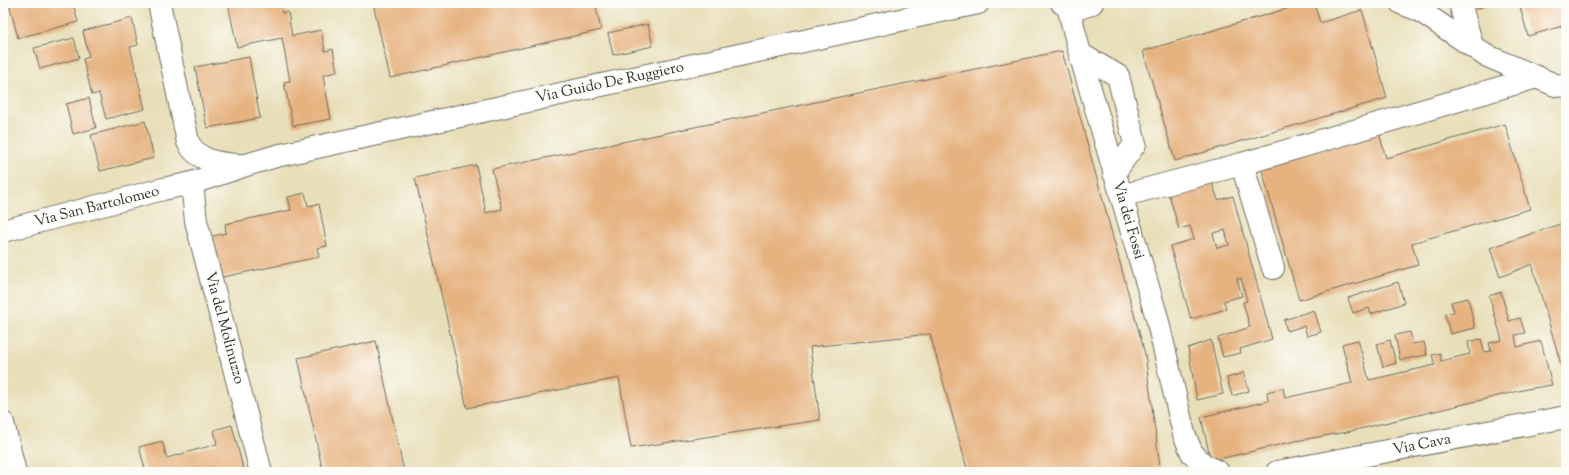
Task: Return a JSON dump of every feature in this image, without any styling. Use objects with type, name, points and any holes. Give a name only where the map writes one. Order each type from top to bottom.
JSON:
[{"type":"street","name":"Via Guido De Ruggiero","points":[[159,3],[188,142],[192,150],[199,156],[222,164],[243,166]]},
{"type":"street","name":"Via Guido De Ruggiero","points":[[192,184],[243,166],[299,151],[978,3]]},
{"type":"street","points":[[1065,4],[1077,8],[1092,3]]},
{"type":"street","points":[[1401,3],[1419,10],[1472,45],[1484,55],[1555,85],[1566,86]]},
{"type":"street","points":[[1460,3],[1472,45]]},
{"type":"street","name":"Via dei Fossi","points":[[1065,4],[1157,318],[1184,434],[1192,453],[1204,465],[1218,472]]},
{"type":"street","points":[[1080,54],[1118,76],[1135,144],[1114,173]]},
{"type":"street","points":[[1121,196],[1242,164],[1537,77]]},
{"type":"street","points":[[1242,164],[1273,268]]},
{"type":"street","name":"Via San Bartolomeo","points":[[3,231],[155,191],[192,184]]},
{"type":"street","name":"Via del Molinuzzo","points":[[192,184],[196,221],[262,472]]},
{"type":"street","name":"Via Cava","points":[[1277,472],[1566,417]]},
{"type":"street","points":[[3,423],[15,472]]},
{"type":"building","points":[[9,3],[73,3],[78,22],[18,38]]},
{"type":"building","points":[[228,3],[280,3],[282,13],[288,12],[292,36],[321,30],[325,51],[333,49],[337,72],[323,75],[331,119],[293,126],[284,82],[290,81],[282,38],[237,47]]},
{"type":"building","points":[[373,3],[595,3],[601,30],[390,78]]},
{"type":"building","points":[[1306,3],[1314,3],[1320,23],[1362,10],[1387,98],[1175,161],[1143,51]]},
{"type":"building","points":[[1474,3],[1493,3],[1476,9]]},
{"type":"building","points":[[1519,3],[1566,3],[1566,25],[1528,36]]},
{"type":"building","points":[[132,18],[138,45],[130,47],[145,109],[106,119],[99,93],[92,95],[83,59],[89,57],[83,31]]},
{"type":"building","points":[[648,24],[653,46],[613,55],[608,33]]},
{"type":"building","points":[[74,38],[79,58],[40,69],[34,48]]},
{"type":"building","points":[[1062,51],[1145,354],[1160,467],[1134,472],[968,472],[930,334],[810,347],[820,420],[631,448],[619,378],[467,408],[415,178],[476,165],[486,213],[502,209],[492,169]]},
{"type":"building","points":[[249,57],[260,118],[207,128],[195,67]]},
{"type":"building","points":[[89,98],[96,128],[73,134],[66,104]]},
{"type":"building","points":[[145,121],[154,158],[100,171],[91,135]]},
{"type":"building","points":[[1505,124],[1530,209],[1412,243],[1418,265],[1299,300],[1261,167],[1379,133],[1386,158]]},
{"type":"building","points":[[1211,179],[1218,200],[1233,196],[1272,339],[1240,349],[1241,353],[1223,357],[1218,338],[1250,327],[1243,302],[1247,301],[1241,278],[1237,279],[1242,296],[1224,301],[1226,309],[1191,319],[1170,246],[1194,239],[1190,226],[1179,229],[1168,191]],"holes":[[[1225,230],[1229,245],[1217,248],[1213,233]]]},
{"type":"building","points":[[305,193],[308,206],[319,204],[327,246],[317,248],[319,257],[218,278],[209,237],[226,233],[225,224],[291,210],[288,197]]},
{"type":"building","points":[[1566,222],[1566,382],[1532,264],[1500,277],[1490,248]]},
{"type":"building","points":[[1398,282],[1404,303],[1371,314],[1369,308],[1353,313],[1348,298]]},
{"type":"building","points":[[1501,292],[1509,321],[1520,318],[1525,333],[1515,335],[1517,347],[1541,341],[1552,385],[1527,389],[1347,432],[1295,441],[1211,461],[1201,417],[1268,401],[1267,392],[1283,388],[1285,398],[1352,383],[1342,344],[1358,340],[1369,380],[1435,365],[1432,355],[1440,353],[1441,361],[1470,354],[1468,342],[1481,339],[1484,352],[1491,351],[1489,343],[1502,340],[1489,296]]},
{"type":"building","points":[[1468,298],[1475,328],[1450,334],[1445,314],[1454,312],[1451,302]]},
{"type":"building","points":[[1314,310],[1321,332],[1307,336],[1304,326],[1287,331],[1284,320]]},
{"type":"building","points":[[1410,332],[1413,344],[1424,342],[1427,355],[1400,360],[1395,335]]},
{"type":"building","points":[[1211,340],[1223,394],[1197,400],[1188,348]]},
{"type":"building","points":[[1390,340],[1396,363],[1383,367],[1377,344]]},
{"type":"building","points":[[376,341],[404,472],[323,472],[298,358]]},
{"type":"building","points":[[1244,373],[1249,391],[1232,396],[1227,378]]},
{"type":"building","points":[[232,425],[244,472],[146,472],[139,447],[162,441],[167,458],[217,444],[214,430]]}]
